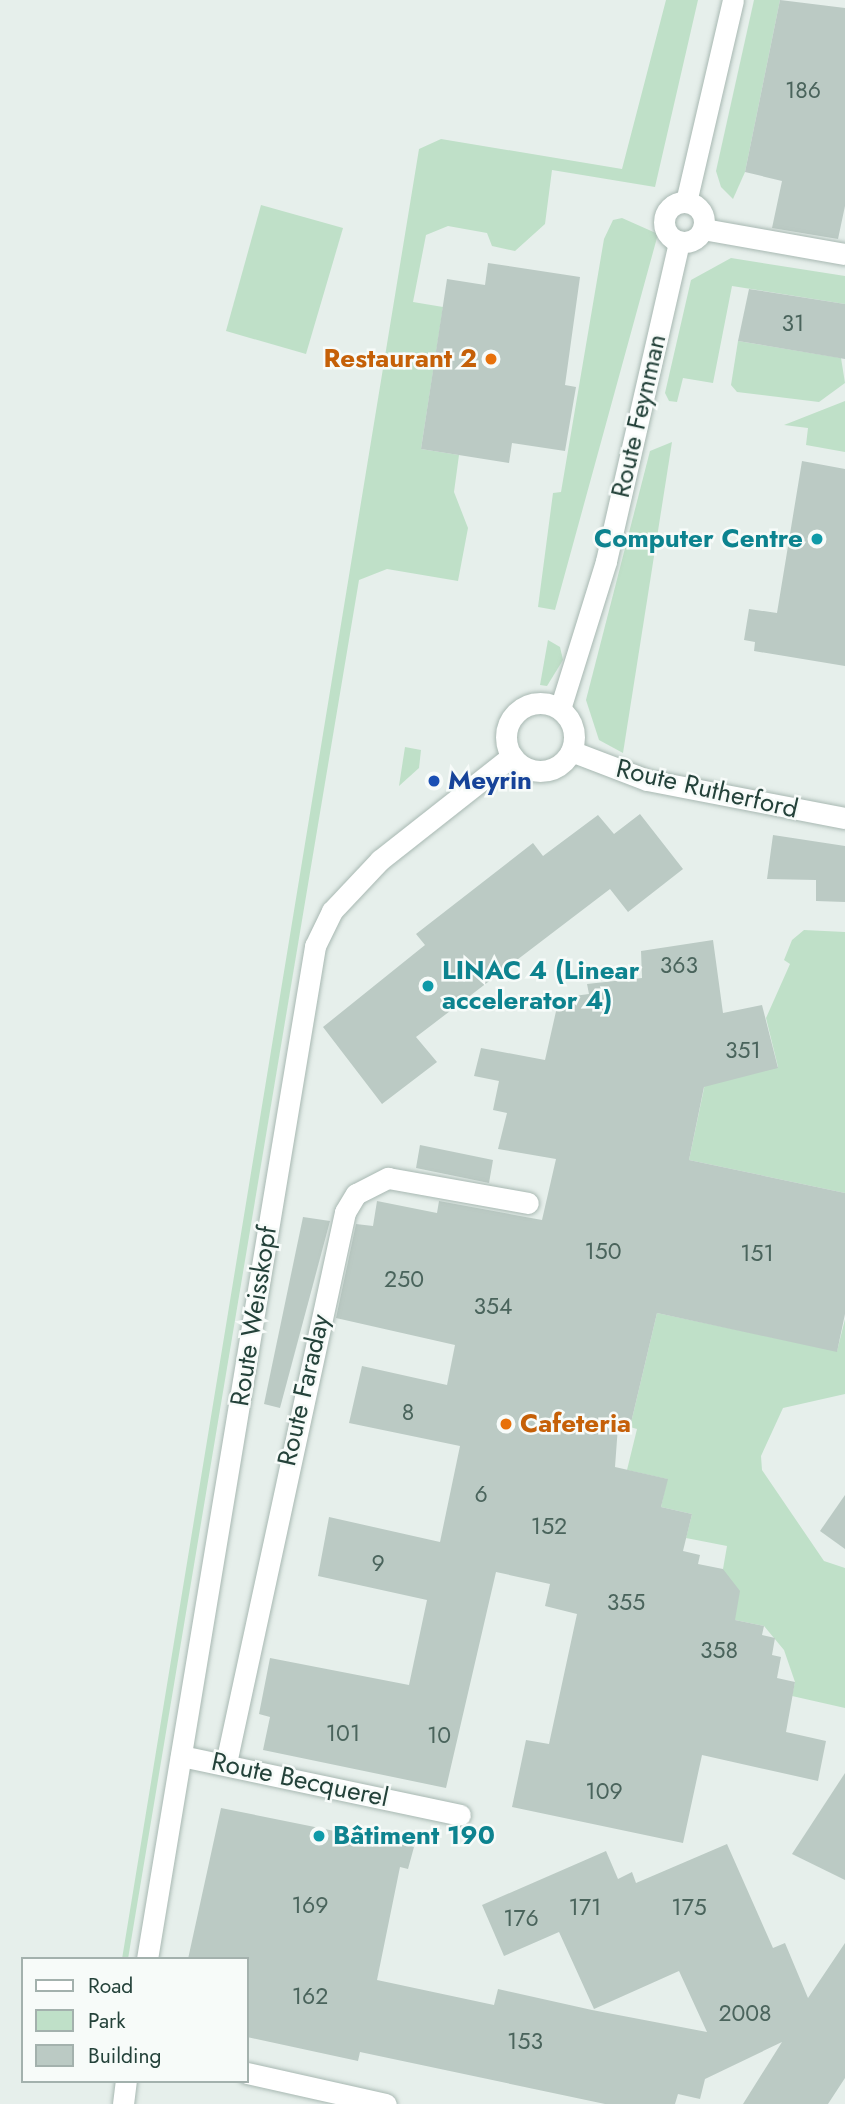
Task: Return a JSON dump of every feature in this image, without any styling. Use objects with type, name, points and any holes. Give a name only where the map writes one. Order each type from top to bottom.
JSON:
[{"type":"street","points":[[686,202],[733,0]]},
{"type":"street","points":[[686,202],[700,210],[703,229],[696,239],[679,242],[664,223],[671,207],[686,202]]},
{"type":"street","points":[[703,229],[845,254]]},
{"type":"street","name":"Route Feynman","points":[[560,709],[609,550],[679,242]]},
{"type":"street","points":[[540,702],[560,709],[573,725],[571,751],[563,763],[541,771],[512,756],[505,737],[515,713],[540,702]]},
{"type":"street","name":"Route Rutherford","points":[[571,751],[647,780],[845,818]]},
{"type":"street","name":"Route Weisskopf","points":[[147,1957],[315,946],[332,911],[380,860],[512,756]]},
{"type":"street","name":"Route Faraday","points":[[226,1763],[345,1212],[356,1194],[388,1178],[528,1203]]},
{"type":"street","name":"Route Becquerel","points":[[181,1756],[226,1763],[460,1815]]},
{"type":"street","points":[[248,2073],[386,2104]]},
{"type":"street","points":[[123,2104],[126,2083]]},
{"type":"green space","points":[[666,0],[698,0],[655,187],[552,170],[545,224],[515,251],[492,246],[487,233],[448,226],[426,235],[413,302],[443,307],[421,449],[459,455],[454,492],[468,528],[458,581],[387,569],[359,580],[128,1957],[122,1957],[419,149],[441,139],[622,169]]},
{"type":"green space","points":[[754,0],[780,0],[745,172],[733,199],[721,187],[716,171]]},
{"type":"green space","points":[[261,205],[343,228],[306,354],[226,331]]},
{"type":"green space","points":[[622,218],[658,234],[555,610],[538,607],[553,493],[561,492],[604,239],[613,220]]},
{"type":"green space","points":[[731,258],[845,276],[845,304],[732,286],[713,383],[683,378],[677,402],[669,401],[665,393],[691,280]]},
{"type":"green space","points":[[738,341],[841,358],[845,383],[819,402],[737,392],[731,385]]},
{"type":"green space","points":[[845,401],[845,452],[806,445],[808,428],[784,425]]},
{"type":"green space","points":[[672,442],[623,753],[599,740],[586,700],[650,451]]},
{"type":"green space","points":[[548,640],[560,647],[563,660],[547,686],[540,685]]},
{"type":"green space","points":[[405,747],[421,750],[419,768],[399,786]]},
{"type":"green space","points":[[804,930],[845,932],[845,1193],[689,1160],[707,1074],[778,1067],[766,1018],[790,964],[784,960],[792,940]]},
{"type":"green space","points":[[657,1313],[837,1351],[845,1319],[845,1394],[783,1408],[761,1456],[762,1470],[824,1561],[845,1568],[845,1708],[792,1696],[795,1682],[784,1650],[764,1626],[735,1620],[723,1569],[727,1546],[686,1538],[692,1514],[661,1507],[667,1479],[627,1470],[637,1429],[630,1427]]},
{"type":"building","points":[[780,0],[845,8],[845,206],[838,239],[772,228],[782,181],[745,172]]},
{"type":"building","points":[[488,263],[580,277],[565,385],[576,387],[565,451],[512,443],[509,463],[421,449],[447,279],[485,285]]},
{"type":"building","points":[[749,289],[845,304],[845,359],[738,341]]},
{"type":"building","name":"Computer Centre","points":[[802,461],[845,469],[845,666],[754,651],[755,642],[744,640],[749,609],[777,613]]},
{"type":"building","name":"LINAC 4 (Linear accelerator 4)","points":[[640,814],[683,869],[628,912],[610,889],[416,1037],[437,1062],[382,1104],[323,1027],[425,945],[416,934],[533,843],[543,856],[598,815],[614,834]]},
{"type":"building","points":[[773,835],[845,846],[845,902],[816,901],[816,880],[767,879]]},
{"type":"building","points":[[713,940],[723,1013],[762,1005],[778,1068],[704,1087],[689,1160],[845,1193],[845,1314],[837,1352],[657,1313],[630,1427],[618,1426],[615,1467],[668,1479],[661,1507],[692,1514],[683,1551],[700,1555],[698,1564],[723,1569],[740,1591],[735,1620],[764,1626],[762,1635],[775,1638],[772,1655],[781,1657],[777,1678],[795,1682],[786,1732],[826,1741],[818,1781],[702,1755],[683,1843],[512,1807],[526,1740],[549,1744],[577,1614],[545,1606],[550,1584],[496,1572],[446,1788],[263,1750],[270,1717],[259,1714],[270,1658],[409,1685],[427,1600],[318,1576],[329,1517],[440,1542],[460,1446],[349,1423],[362,1366],[447,1385],[455,1345],[336,1318],[356,1224],[373,1226],[377,1201],[437,1213],[439,1201],[542,1220],[556,1159],[498,1149],[507,1113],[493,1110],[499,1081],[474,1076],[481,1048],[545,1060],[559,998],[589,994],[587,984],[642,978],[641,951]]},
{"type":"building","points":[[420,1145],[493,1160],[489,1183],[416,1168]]},
{"type":"building","points":[[303,1217],[330,1221],[280,1408],[264,1404]]},
{"type":"building","points":[[845,1495],[845,1549],[820,1531]]},
{"type":"building","points":[[845,1773],[845,1880],[792,1854]]},
{"type":"building","points":[[221,1808],[414,1847],[408,1869],[400,1867],[377,1980],[494,2005],[498,1989],[592,2010],[707,2032],[679,1971],[594,2009],[559,1932],[504,1956],[482,1905],[606,1851],[618,1879],[632,1872],[636,1883],[727,1844],[773,1948],[785,1943],[808,1998],[845,1943],[845,2078],[828,2104],[743,2104],[782,2042],[705,2079],[700,2099],[678,2094],[675,2104],[605,2104],[360,2052],[358,2061],[248,2037],[248,1957],[188,1957]]},
{"type":"place","name":"Restaurant 2","points":[[491,359]]},
{"type":"place","name":"Computer Centre","points":[[817,539]]},
{"type":"place","name":"Meyrin","points":[[434,781]]},
{"type":"place","name":"LINAC 4 (Linear accelerator 4)","points":[[428,986]]},
{"type":"place","name":"Cafeteria","points":[[506,1424]]},
{"type":"place","name":"Bâtiment 190","points":[[319,1836]]}]
